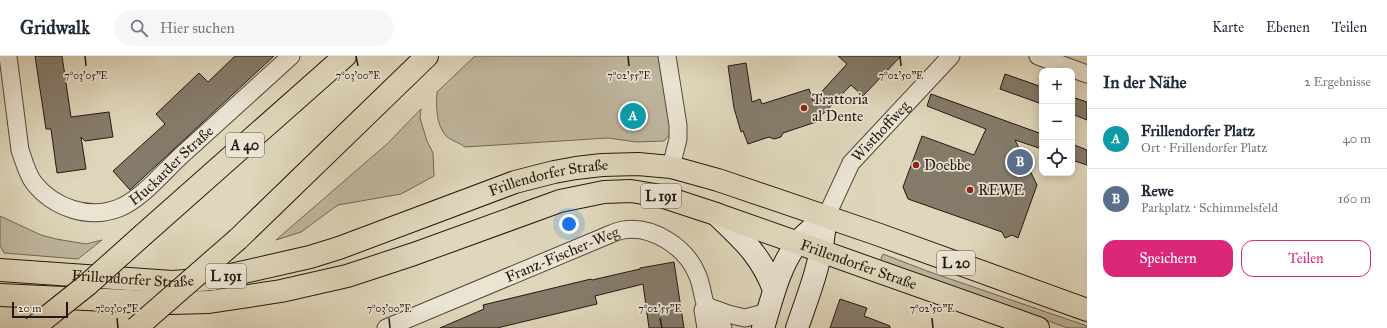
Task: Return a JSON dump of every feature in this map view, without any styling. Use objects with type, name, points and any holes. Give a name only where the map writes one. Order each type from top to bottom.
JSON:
[{"type":"main road","name":"A 40","points":[[33,328],[87,285],[346,56]]},
{"type":"main road","points":[[136,328],[238,239],[428,56]]},
{"type":"main road","name":"Frillendorfer Straße","points":[[0,270],[172,282],[213,279],[310,257],[515,182],[554,172],[602,165],[638,164],[671,167],[718,180],[877,234],[1087,310]]},
{"type":"main road","name":"Frillendorfer Straße","points":[[0,295],[171,303],[208,302],[280,291],[347,276],[414,254],[560,201],[604,192],[631,191],[646,193],[716,214],[1038,328]]},
{"type":"main road","name":"L 191","points":[[716,214],[757,255],[770,278],[774,290]]},
{"type":"main road","points":[[766,320],[774,290],[785,264],[798,242],[826,217]]},
{"type":"main road","points":[[797,328],[816,275],[822,252],[826,217]]},
{"type":"street","name":"Huckarder Straße","points":[[8,56],[20,150],[34,182],[47,195],[69,209],[93,212],[118,209],[128,204],[291,56]]},
{"type":"street","points":[[667,56],[678,125],[678,139],[671,167]]},
{"type":"street","name":"Wisthoffweg","points":[[826,217],[851,163],[951,56]]},
{"type":"street","points":[[1038,56],[1087,74]]},
{"type":"street","name":"Franz-Fischer-Weg","points":[[386,328],[622,230],[640,230],[656,234],[668,240],[681,251],[692,264],[697,273],[706,306],[723,328]]},
{"type":"street","points":[[706,306],[745,318],[766,320]]},
{"type":"street","name":"Franz-Fischer-Weg","points":[[706,306],[703,310],[706,328]]},
{"type":"shaded area","points":[[475,56],[661,56],[671,133],[664,141],[636,142],[608,138],[465,147],[446,136],[440,126],[437,115],[437,92]]},
{"type":"shaded area","points":[[421,109],[420,118],[427,141],[433,153],[434,176],[401,194],[338,205],[301,232],[276,240],[387,144]]},
{"type":"shaded area","points":[[0,216],[41,235],[56,239],[86,244],[102,240],[78,259],[4,253],[0,246]]},
{"type":"shaded area","points":[[883,254],[927,271],[1087,326],[1087,328],[1068,328],[880,261]]},
{"type":"building","points":[[35,56],[62,56],[71,117],[109,112],[113,137],[85,141],[81,137],[86,169],[57,173],[51,129],[46,129]]},
{"type":"building","points":[[235,56],[274,56],[130,190],[113,171],[165,124],[156,114],[199,73],[208,82]]},
{"type":"building","points":[[838,56],[901,56],[863,96],[851,85],[819,118],[819,121],[783,133],[781,137],[774,139],[769,137],[748,144],[743,131],[741,132],[734,108],[728,66],[746,63],[752,102],[760,99],[762,104],[809,89],[813,101],[847,64]]},
{"type":"building","points":[[1005,74],[1039,86],[1039,103],[1000,89]]},
{"type":"building","name":"REWE","points":[[931,94],[1039,133],[1039,148],[1015,140],[1037,185],[1018,238],[1012,235],[1005,238],[1002,232],[908,199],[903,187],[922,136],[974,155],[986,129],[927,106]]},
{"type":"building","points":[[1075,98],[1087,102],[1087,120],[1075,115]]},
{"type":"building","points":[[1075,145],[1087,150],[1087,165],[1075,161]]},
{"type":"building","points":[[674,262],[684,328],[649,328],[643,284],[595,296],[597,304],[497,328],[440,328],[484,309],[483,305],[591,279]]},
{"type":"building","points":[[840,299],[867,308],[864,316],[890,326],[890,328],[830,328]]},
{"type":"place","name":"Trattoria al Dente","points":[[804,108]]},
{"type":"place","name":"Frillendorfer Platz","points":[[633,116]]},
{"type":"place","name":"Rewe","points":[[1020,162]]},
{"type":"place","name":"Doebbe","points":[[916,165]]},
{"type":"place","name":"REWE","points":[[970,190]]}]
